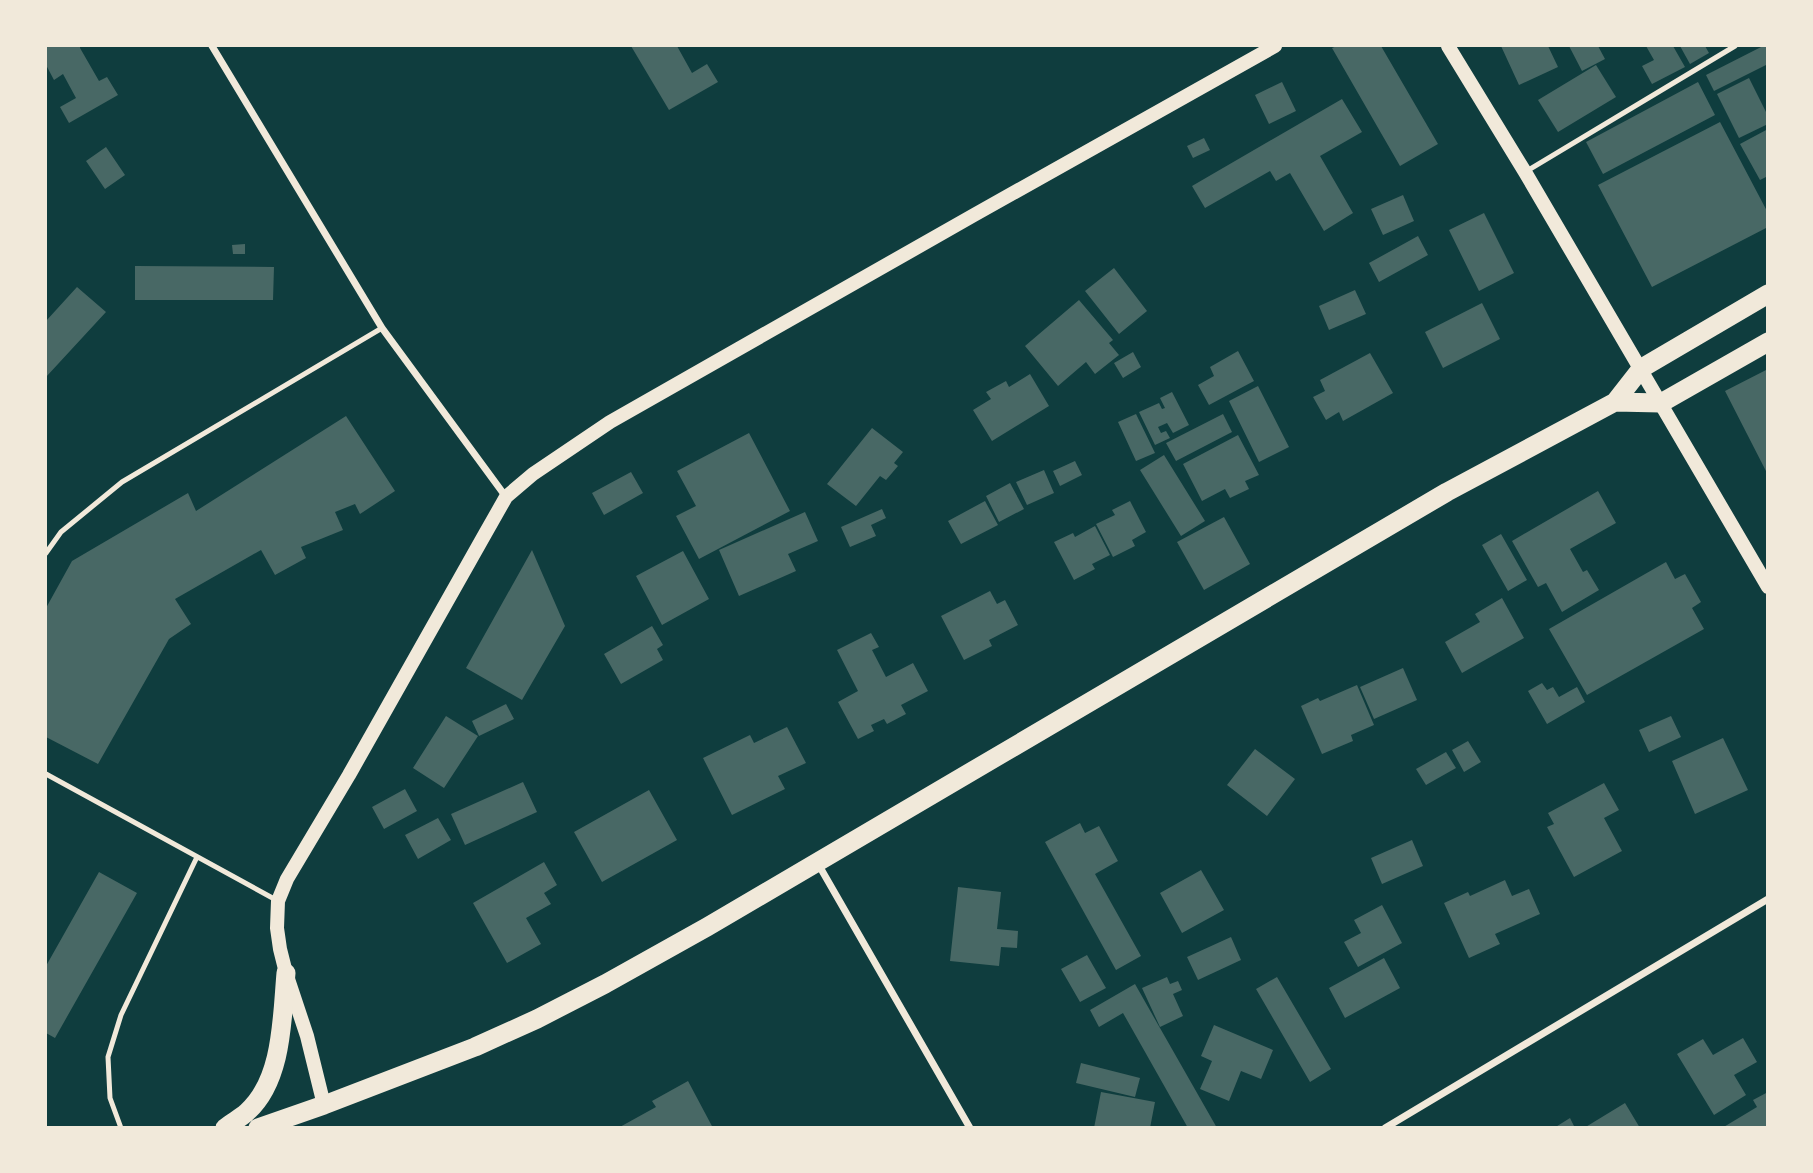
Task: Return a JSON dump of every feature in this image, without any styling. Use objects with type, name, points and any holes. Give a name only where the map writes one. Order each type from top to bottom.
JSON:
[{"type":"highway","points":[[258,1128],[475,1047],[605,984],[707,927],[1447,492],[1615,402],[1640,370],[1768,294]]},
{"type":"highway","points":[[1615,402],[1661,403],[1768,342]]},
{"type":"highway","points":[[225,1128],[249,1111],[265,1088],[275,1065],[286,973]]},
{"type":"main road","points":[[324,1105],[307,1036],[280,949],[277,928],[278,901],[287,879],[506,498],[533,474],[610,422],[1275,46]]},
{"type":"main road","points":[[1448,46],[1525,172],[1768,587]]},
{"type":"street","points":[[212,46],[382,328],[506,498]]},
{"type":"street","points":[[817,862],[970,1128]]},
{"type":"street","points":[[1385,1128],[1768,899]]},
{"type":"lane","points":[[1525,172],[1735,46]]},
{"type":"lane","points":[[46,553],[61,532],[122,482],[382,328]]},
{"type":"lane","points":[[46,774],[278,901]]},
{"type":"lane","points":[[121,1128],[110,1098],[108,1057],[121,1015],[197,857]]},
{"type":"building","points":[[46,46],[80,46],[99,81],[107,77],[118,95],[69,123],[60,107],[76,98],[63,74],[54,80],[46,65]]},
{"type":"building","points":[[631,46],[677,46],[692,73],[707,64],[718,82],[669,110]]},
{"type":"building","points":[[1381,46],[1438,144],[1400,166],[1332,48]]},
{"type":"building","points":[[1501,46],[1548,46],[1558,67],[1519,85]]},
{"type":"building","points":[[1569,46],[1598,46],[1605,59],[1582,71]]},
{"type":"building","points":[[1646,46],[1673,46],[1685,67],[1652,84],[1642,66],[1654,60]]},
{"type":"building","points":[[1680,46],[1705,46],[1709,53],[1690,64]]},
{"type":"building","points":[[1763,46],[1768,46],[1768,64],[1714,91],[1706,75]]},
{"type":"building","points":[[1596,65],[1616,97],[1558,132],[1538,100]]},
{"type":"building","points":[[1749,78],[1768,116],[1768,124],[1739,138],[1717,94]]},
{"type":"building","points":[[1282,82],[1296,111],[1269,124],[1255,95]]},
{"type":"building","points":[[1698,82],[1715,115],[1603,174],[1586,142]]},
{"type":"building","points":[[1342,99],[1362,132],[1320,156],[1353,213],[1324,231],[1290,173],[1276,181],[1270,171],[1205,208],[1192,186]]},
{"type":"building","points":[[1720,122],[1768,213],[1768,227],[1652,287],[1598,185]]},
{"type":"building","points":[[1768,129],[1768,176],[1760,180],[1740,144]]},
{"type":"building","points":[[1204,138],[1210,150],[1193,158],[1187,146]]},
{"type":"building","points":[[106,147],[125,175],[105,189],[86,161]]},
{"type":"building","points":[[1403,195],[1414,221],[1383,235],[1371,209]]},
{"type":"building","points":[[1484,213],[1514,273],[1479,291],[1449,230]]},
{"type":"building","points":[[1418,236],[1428,255],[1379,282],[1369,263]]},
{"type":"building","points":[[245,244],[245,254],[233,254],[232,245]]},
{"type":"building","points":[[135,266],[274,267],[273,300],[135,300]]},
{"type":"building","points":[[1114,268],[1147,311],[1119,334],[1085,291]]},
{"type":"building","points":[[77,287],[106,312],[46,377],[46,321]]},
{"type":"building","points":[[1355,290],[1366,314],[1329,330],[1319,306]]},
{"type":"building","points":[[1079,300],[1113,340],[1109,343],[1119,355],[1095,374],[1086,362],[1058,386],[1025,346]]},
{"type":"building","points":[[1482,303],[1500,339],[1443,368],[1425,332]]},
{"type":"building","points":[[1238,351],[1254,381],[1209,405],[1198,385],[1214,376],[1210,367]]},
{"type":"building","points":[[1133,352],[1141,367],[1123,378],[1114,363]]},
{"type":"building","points":[[1370,353],[1393,393],[1343,421],[1339,412],[1326,420],[1313,397],[1325,391],[1320,380]]},
{"type":"building","points":[[1768,369],[1768,475],[1725,391]]},
{"type":"building","points":[[1030,374],[1049,406],[992,441],[973,410],[991,399],[986,392],[1006,381],[1009,387]]},
{"type":"building","points":[[1258,386],[1289,447],[1259,462],[1229,401]]},
{"type":"building","points":[[1172,392],[1189,425],[1173,433],[1167,423],[1158,427],[1161,433],[1166,431],[1170,438],[1155,445],[1139,412],[1159,403],[1162,409],[1165,408],[1160,398]]},
{"type":"building","points":[[1136,414],[1155,453],[1136,461],[1118,422]]},
{"type":"building","points":[[1223,414],[1232,432],[1176,461],[1166,443]]},
{"type":"building","points":[[346,416],[395,491],[360,514],[355,504],[335,512],[343,530],[301,547],[306,558],[275,575],[261,550],[175,599],[191,624],[169,639],[98,764],[46,737],[46,608],[72,561],[188,493],[196,511]]},
{"type":"building","points":[[872,428],[903,452],[894,463],[898,466],[886,480],[880,476],[856,506],[827,484]]},
{"type":"building","points":[[749,433],[790,511],[699,559],[676,516],[696,506],[677,471]]},
{"type":"building","points":[[1238,435],[1259,475],[1245,481],[1249,489],[1230,498],[1225,489],[1202,501],[1183,464]]},
{"type":"building","points":[[1164,455],[1205,521],[1181,536],[1140,470]]},
{"type":"building","points":[[1075,461],[1082,475],[1060,486],[1053,471]]},
{"type":"building","points":[[1044,470],[1054,493],[1027,505],[1016,482]]},
{"type":"building","points":[[631,472],[643,493],[604,515],[592,493]]},
{"type":"building","points":[[1010,483],[1024,509],[999,522],[986,496]]},
{"type":"building","points":[[1598,491],[1616,523],[1570,549],[1583,572],[1587,570],[1599,590],[1562,612],[1546,583],[1538,587],[1512,541]]},
{"type":"building","points":[[985,501],[998,525],[961,544],[948,521]]},
{"type":"building","points":[[1130,501],[1146,532],[1132,540],[1135,546],[1113,557],[1096,524],[1115,515],[1112,510]]},
{"type":"building","points":[[882,509],[886,518],[871,525],[876,536],[850,547],[841,527]]},
{"type":"building","points":[[805,512],[818,541],[788,554],[796,571],[739,596],[719,550]]},
{"type":"building","points":[[1224,517],[1250,564],[1204,590],[1177,542]]},
{"type":"building","points":[[1095,526],[1110,555],[1092,564],[1095,569],[1074,580],[1054,542],[1073,533],[1075,537]]},
{"type":"building","points":[[1501,534],[1527,580],[1508,591],[1482,545]]},
{"type":"building","points":[[532,550],[565,626],[522,700],[466,668]]},
{"type":"building","points":[[683,551],[709,599],[662,625],[636,576]]},
{"type":"building","points":[[1666,562],[1675,579],[1685,574],[1701,602],[1692,608],[1704,629],[1587,695],[1549,629]]},
{"type":"building","points":[[990,591],[997,604],[1005,600],[1018,625],[989,640],[992,646],[964,660],[941,616]]},
{"type":"building","points":[[1502,598],[1524,638],[1462,673],[1445,642],[1480,622],[1475,614]]},
{"type":"building","points":[[652,626],[663,645],[657,649],[663,660],[621,684],[604,654]]},
{"type":"building","points":[[871,633],[879,647],[872,650],[886,677],[913,663],[928,691],[901,705],[906,714],[887,724],[884,719],[871,725],[874,731],[858,739],[838,702],[858,691],[837,650]]},
{"type":"building","points":[[1403,668],[1417,700],[1374,719],[1360,687]]},
{"type":"building","points":[[1542,683],[1547,690],[1553,687],[1559,697],[1577,687],[1585,702],[1547,724],[1528,691]]},
{"type":"building","points":[[1357,685],[1374,725],[1351,735],[1353,741],[1322,754],[1301,706]]},
{"type":"building","points":[[506,704],[514,719],[479,736],[472,721]]},
{"type":"building","points":[[446,716],[478,736],[444,788],[413,768]]},
{"type":"building","points":[[1671,716],[1681,737],[1649,752],[1639,730]]},
{"type":"building","points":[[787,727],[806,763],[778,776],[785,789],[732,815],[703,758],[750,735],[754,743]]},
{"type":"building","points":[[1723,738],[1748,790],[1695,814],[1672,761]]},
{"type":"building","points":[[1468,741],[1481,762],[1464,772],[1452,750]]},
{"type":"building","points":[[1255,749],[1295,779],[1267,816],[1227,785]]},
{"type":"building","points":[[1446,752],[1456,768],[1426,785],[1416,769]]},
{"type":"building","points":[[523,782],[537,812],[465,845],[451,814]]},
{"type":"building","points":[[1604,783],[1619,810],[1604,818],[1622,851],[1574,877],[1547,827],[1554,824],[1548,813]]},
{"type":"building","points":[[405,789],[417,811],[384,829],[372,807]]},
{"type":"building","points":[[649,790],[677,840],[602,882],[574,832]]},
{"type":"building","points":[[438,818],[451,840],[418,859],[405,835]]},
{"type":"building","points":[[1080,823],[1085,833],[1099,826],[1118,861],[1095,874],[1141,956],[1116,970],[1045,842]]},
{"type":"building","points":[[1412,840],[1423,866],[1382,884],[1371,858]]},
{"type":"building","points":[[544,862],[557,885],[544,893],[551,904],[526,918],[541,944],[507,963],[473,903]]},
{"type":"building","points":[[1201,870],[1224,910],[1182,933],[1160,893]]},
{"type":"building","points":[[99,872],[137,893],[55,1038],[46,1033],[46,966]]},
{"type":"building","points":[[1505,880],[1512,896],[1529,889],[1540,914],[1495,934],[1500,944],[1469,958],[1444,903],[1468,892],[1470,896]]},
{"type":"building","points":[[958,887],[1001,892],[997,929],[1018,931],[1017,948],[1001,947],[999,966],[950,961]]},
{"type":"building","points":[[1382,905],[1402,943],[1358,967],[1344,942],[1361,933],[1354,920]]},
{"type":"building","points":[[1231,937],[1241,960],[1198,980],[1187,957]]},
{"type":"building","points":[[1087,955],[1106,988],[1080,1002],[1061,969]]},
{"type":"building","points":[[1384,958],[1400,988],[1345,1018],[1329,988]]},
{"type":"building","points":[[1167,977],[1170,984],[1178,981],[1182,990],[1173,994],[1183,1016],[1160,1027],[1142,988]]},
{"type":"building","points":[[1277,977],[1331,1069],[1310,1082],[1256,989]]},
{"type":"building","points":[[1135,984],[1217,1128],[1188,1128],[1123,1013],[1099,1027],[1090,1010]]},
{"type":"building","points":[[1214,1025],[1273,1050],[1261,1079],[1241,1071],[1229,1101],[1200,1089],[1212,1061],[1201,1056]]},
{"type":"building","points":[[1743,1038],[1757,1062],[1734,1075],[1746,1095],[1714,1115],[1677,1054],[1703,1039],[1713,1055]]},
{"type":"building","points":[[1081,1063],[1140,1078],[1135,1097],[1076,1083]]},
{"type":"building","points":[[688,1081],[713,1128],[618,1128],[656,1107],[652,1101]]},
{"type":"building","points":[[1101,1092],[1155,1102],[1150,1128],[1094,1128]]},
{"type":"building","points":[[1768,1092],[1768,1128],[1722,1128],[1757,1107],[1753,1100]]},
{"type":"building","points":[[1625,1103],[1640,1128],[1584,1128]]},
{"type":"building","points":[[1570,1118],[1575,1128],[1554,1128]]}]
